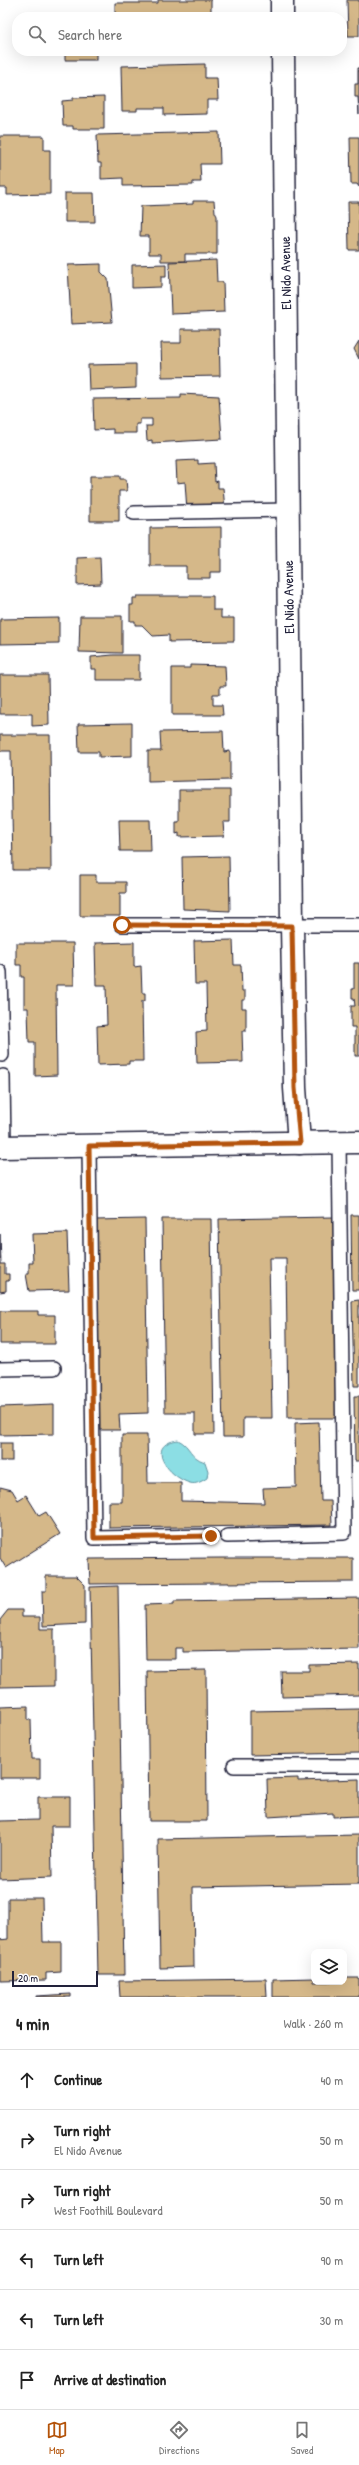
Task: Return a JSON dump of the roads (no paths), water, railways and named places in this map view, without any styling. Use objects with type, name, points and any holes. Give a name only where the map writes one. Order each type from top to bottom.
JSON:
[{"type":"street","points":[[282,0],[282,12]]},
{"type":"street","name":"El Nido Avenue","points":[[283,56],[292,926],[295,1088],[300,1143]]},
{"type":"street","points":[[2,1147],[349,1142]]},
{"type":"lane","points":[[134,513],[287,510]]},
{"type":"lane","points":[[122,925],[359,925]]},
{"type":"lane","points":[[0,972],[2,1055]]},
{"type":"lane","points":[[2,1147],[3,1076]]},
{"type":"lane","points":[[227,1536],[344,1533],[349,1142]]},
{"type":"lane","points":[[89,1146],[94,1538],[211,1536]]},
{"type":"lane","points":[[0,1369],[54,1368]]},
{"type":"lane","points":[[234,1766],[359,1766]]},
{"type":"water","points":[[178,1440],[182,1442],[196,1457],[205,1462],[208,1471],[207,1478],[197,1483],[190,1483],[182,1480],[168,1469],[163,1462],[161,1454],[162,1448],[168,1443]]}]
